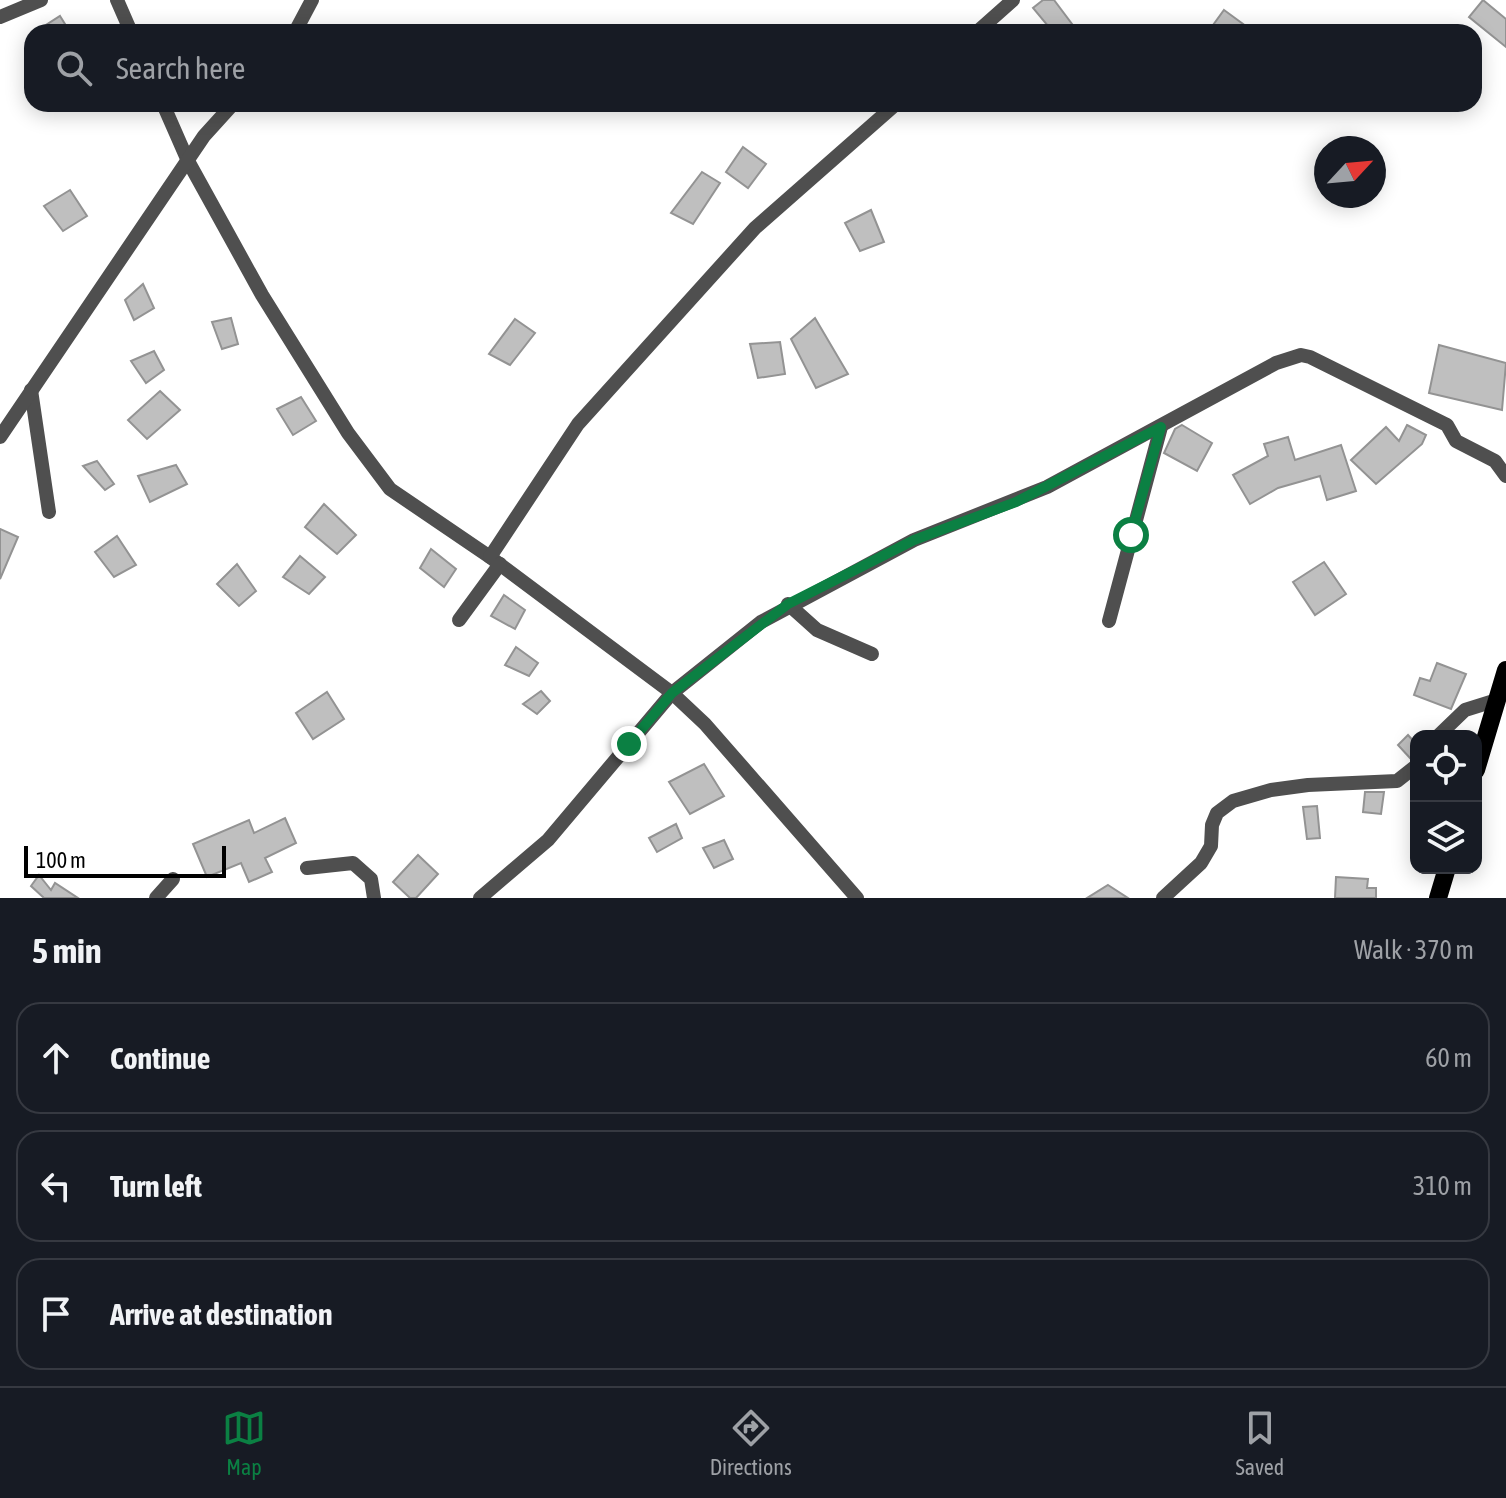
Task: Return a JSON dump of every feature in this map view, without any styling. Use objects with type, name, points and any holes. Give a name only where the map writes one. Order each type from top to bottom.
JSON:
[{"type":"main road","points":[[1482,750],[1506,670]]},
{"type":"main road","points":[[1438,898],[1445,874]]},
{"type":"street","points":[[0,17],[41,0]]},
{"type":"street","points":[[117,0],[128,24]]},
{"type":"street","points":[[299,24],[312,0]]},
{"type":"street","points":[[986,24],[1013,0]]},
{"type":"street","points":[[167,112],[188,161],[262,295],[348,433],[390,489],[495,560],[672,693],[705,724],[857,898]]},
{"type":"street","points":[[0,437],[204,136],[226,112]]},
{"type":"street","points":[[459,620],[588,413],[755,228],[887,112]]},
{"type":"street","points":[[480,898],[548,840],[672,693],[788,604],[914,540],[1016,502],[1276,363],[1301,355],[1331,366],[1447,425],[1456,441],[1501,465],[1506,476]]},
{"type":"street","points":[[31,390],[49,512]]},
{"type":"street","points":[[1109,621],[1161,427]]},
{"type":"street","points":[[788,604],[817,630],[872,654]]},
{"type":"street","points":[[1444,730],[1465,710],[1497,700]]},
{"type":"street","points":[[1163,898],[1201,863],[1211,846],[1212,825],[1217,813],[1233,801],[1271,790],[1308,785],[1397,781],[1410,771]]},
{"type":"street","points":[[307,868],[353,863],[371,879],[374,898]]},
{"type":"street","points":[[156,898],[173,879]]},
{"type":"building","points":[[1043,0],[1054,0],[1072,24],[1046,24],[1033,8]]},
{"type":"building","points":[[1483,0],[1506,19],[1506,47],[1482,28],[1482,24],[1469,17]]},
{"type":"building","points":[[1224,10],[1243,24],[1214,24]]},
{"type":"building","points":[[60,16],[65,24],[48,24]]},
{"type":"building","points":[[743,147],[766,164],[748,188],[726,172]]},
{"type":"building","points":[[702,172],[720,183],[693,224],[671,213]]},
{"type":"building","points":[[70,190],[87,216],[63,231],[44,206]]},
{"type":"building","points":[[871,210],[884,242],[860,251],[845,223]]},
{"type":"building","points":[[143,284],[154,308],[134,320],[125,300]]},
{"type":"building","points":[[231,318],[238,344],[222,349],[212,322]]},
{"type":"building","points":[[815,318],[848,374],[816,388],[791,339]]},
{"type":"building","points":[[515,319],[535,333],[510,365],[489,354]]},
{"type":"building","points":[[780,342],[785,374],[758,378],[750,344]]},
{"type":"building","points":[[1439,345],[1506,363],[1502,410],[1429,393]]},
{"type":"building","points":[[154,351],[164,370],[146,383],[131,361]]},
{"type":"building","points":[[160,391],[180,410],[147,439],[128,420]]},
{"type":"building","points":[[301,397],[316,421],[293,435],[277,409]]},
{"type":"building","points":[[1182,425],[1212,443],[1197,471],[1164,453],[1175,429]]},
{"type":"building","points":[[1407,425],[1426,435],[1422,444],[1376,484],[1351,460],[1386,427],[1399,441]]},
{"type":"building","points":[[1288,437],[1295,460],[1341,445],[1356,491],[1327,500],[1320,476],[1278,488],[1250,504],[1233,475],[1268,456],[1264,444]]},
{"type":"building","points":[[97,461],[114,484],[105,490],[83,466]]},
{"type":"building","points":[[176,465],[187,484],[150,502],[138,476]]},
{"type":"building","points":[[324,504],[356,535],[337,554],[305,527]]},
{"type":"building","points":[[0,529],[18,537],[0,579]]},
{"type":"building","points":[[117,536],[136,565],[114,577],[95,552]]},
{"type":"building","points":[[431,549],[456,569],[444,587],[420,568]]},
{"type":"building","points":[[300,556],[325,577],[309,594],[283,577]]},
{"type":"building","points":[[1324,562],[1346,594],[1315,615],[1293,582]]},
{"type":"building","points":[[237,564],[256,591],[239,606],[217,584]]},
{"type":"building","points":[[504,595],[525,610],[515,629],[491,616]]},
{"type":"building","points":[[516,647],[538,663],[529,676],[505,665]]},
{"type":"building","points":[[1437,663],[1466,674],[1451,709],[1414,695],[1420,678],[1430,681]]},
{"type":"building","points":[[541,691],[550,701],[537,714],[523,704]]},
{"type":"building","points":[[327,692],[344,719],[313,739],[296,713]]},
{"type":"building","points":[[1408,735],[1410,758],[1398,745]]},
{"type":"building","points":[[704,764],[724,796],[690,814],[669,782]]},
{"type":"building","points":[[1365,792],[1384,792],[1381,814],[1363,812]]},
{"type":"building","points":[[1317,806],[1320,838],[1307,839],[1303,807]]},
{"type":"building","points":[[285,818],[296,843],[265,858],[272,872],[249,882],[241,863],[207,877],[193,844],[249,820],[254,833]]},
{"type":"building","points":[[676,824],[682,838],[657,852],[649,838]]},
{"type":"building","points":[[724,840],[733,859],[714,868],[703,848]]},
{"type":"building","points":[[418,855],[438,874],[416,898],[410,898],[393,882]]},
{"type":"building","points":[[39,875],[51,890],[55,883],[78,898],[44,898],[31,886]]},
{"type":"building","points":[[1336,877],[1368,879],[1367,888],[1376,888],[1376,898],[1335,898]]},
{"type":"building","points":[[1108,885],[1128,898],[1087,898]]},
{"type":"route","points":[[629,744],[672,693],[788,604],[914,540],[1016,502],[1161,427],[1158,447],[1131,535]]}]
